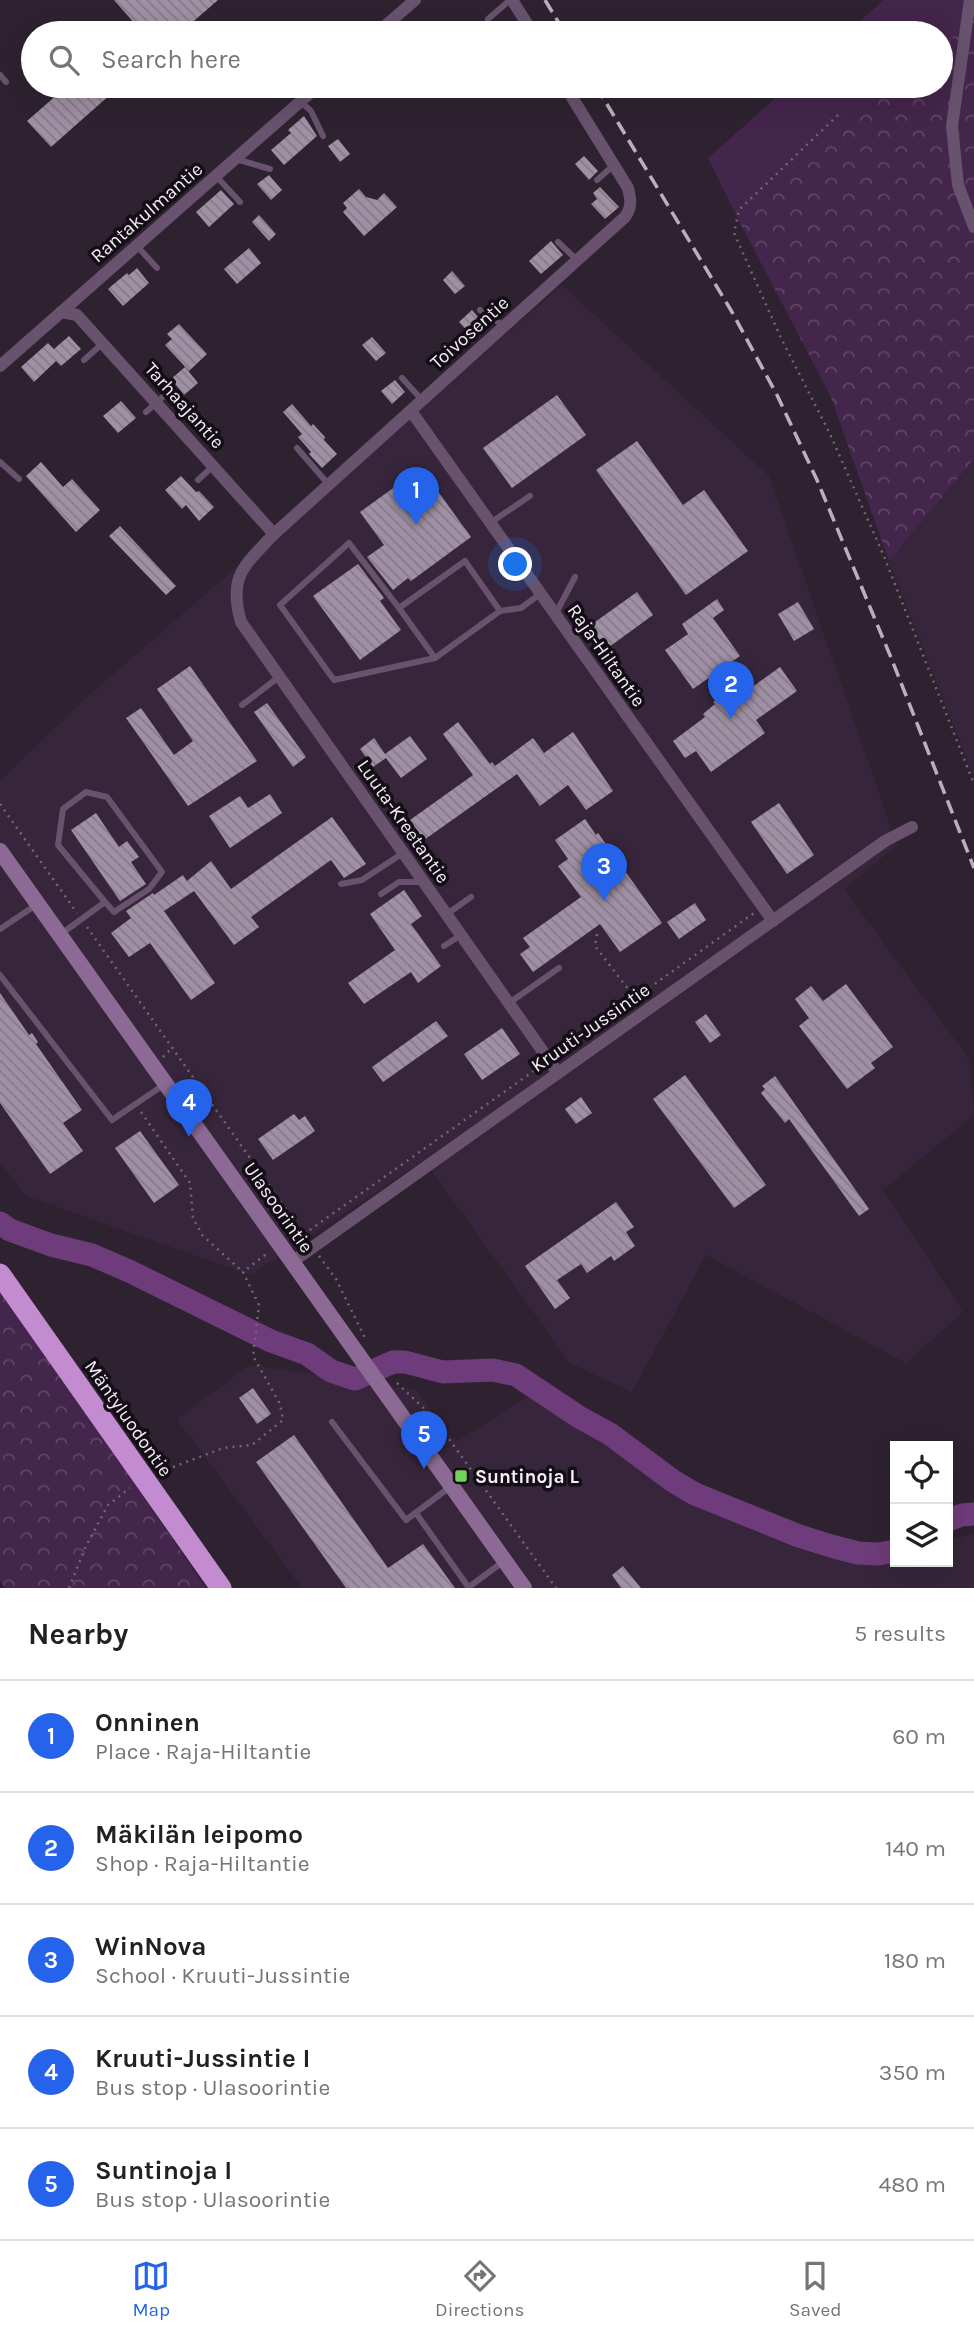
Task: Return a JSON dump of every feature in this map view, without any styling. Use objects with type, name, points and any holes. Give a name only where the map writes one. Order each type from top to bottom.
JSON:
[{"type":"highway","name":"Mäntyluodontie","points":[[0,1274],[221,1588]]},
{"type":"street","points":[[391,21],[415,0]]},
{"type":"street","points":[[511,0],[525,21]]},
{"type":"street","points":[[970,0],[968,65],[952,126],[958,185],[974,228]]},
{"type":"street","name":"Rantakulmantie","points":[[0,366],[304,98]]},
{"type":"street","name":"Toivosentie","points":[[236,584],[247,563],[274,534],[630,210],[628,188],[573,98]]},
{"type":"street","name":"Tarhaajantie","points":[[61,312],[77,315],[161,399],[274,534]]},
{"type":"street","name":"Raja-Hiltantie","points":[[411,411],[773,921]]},
{"type":"street","name":"Luuta-Kreetantie","points":[[236,584],[235,601],[241,622],[558,1073]]},
{"type":"street","name":"Kruuti-Jussintie","points":[[292,1262],[885,841],[912,827]]},
{"type":"street","name":"Ulasoorintie","points":[[0,850],[361,1360],[385,1381],[451,1485],[524,1588]]},
{"type":"lane","points":[[488,19],[511,0]]},
{"type":"lane","points":[[0,75],[6,82]]},
{"type":"lane","points":[[300,101],[311,111],[323,136]]},
{"type":"lane","points":[[236,159],[270,169]]},
{"type":"lane","points":[[597,180],[614,164]]},
{"type":"lane","points":[[216,176],[240,202]]},
{"type":"lane","points":[[558,242],[577,260]]},
{"type":"lane","points":[[137,247],[157,268]]},
{"type":"lane","points":[[480,310],[504,326]]},
{"type":"lane","points":[[84,360],[103,343]]},
{"type":"lane","points":[[402,378],[422,400]]},
{"type":"lane","points":[[146,412],[161,399]]},
{"type":"lane","points":[[297,449],[329,485]]},
{"type":"lane","points":[[0,462],[19,480]]},
{"type":"lane","points":[[198,480],[214,465]]},
{"type":"lane","points":[[490,523],[530,496]]},
{"type":"lane","points":[[435,658],[349,543],[280,605],[334,680],[435,658],[500,611],[521,608],[540,594]]},
{"type":"lane","points":[[399,608],[465,561],[500,611]]},
{"type":"lane","points":[[555,615],[575,577]]},
{"type":"lane","points":[[242,705],[279,677]]},
{"type":"lane","points":[[86,792],[107,797],[162,872],[149,889],[114,912],[105,902],[58,845],[63,809],[86,792]]},
{"type":"lane","points":[[341,884],[362,880],[404,853]]},
{"type":"lane","points":[[381,894],[399,882],[424,882]]},
{"type":"lane","points":[[447,914],[471,897]]},
{"type":"lane","points":[[60,935],[105,902]]},
{"type":"lane","points":[[0,929],[38,904]]},
{"type":"lane","points":[[444,946],[461,935]]},
{"type":"lane","points":[[509,1003],[559,968]]},
{"type":"lane","points":[[0,975],[112,1120],[166,1084]]},
{"type":"lane","points":[[332,1422],[406,1520],[451,1485]]},
{"type":"lane","points":[[416,1513],[469,1587],[505,1560]]},
{"type":"path","points":[[838,116],[739,210],[734,233],[781,338],[830,434],[872,530],[974,784]]},
{"type":"path","points":[[0,804],[336,1279],[369,1345]]},
{"type":"path","points":[[304,1234],[763,906]]},
{"type":"path","points":[[597,934],[594,946],[635,998]]},
{"type":"path","points":[[170,1067],[162,1055],[173,1048]]},
{"type":"path","points":[[69,1588],[86,1546],[108,1505],[143,1478],[223,1448],[252,1445],[283,1420],[280,1404],[253,1356],[259,1305],[243,1272],[203,1236],[193,1218],[190,1183],[135,1104]]},
{"type":"path","points":[[243,1272],[279,1244]]},
{"type":"path","points":[[385,1381],[434,1418],[556,1588]]},
{"type":"shaded area","points":[[562,285],[769,476],[897,845],[844,889],[969,1059],[974,1115],[883,1190],[963,1312],[906,1363],[706,1255],[632,1392],[570,1363],[424,1160],[251,1275],[26,1196],[0,1162],[0,781],[88,696]]},
{"type":"shaded area","points":[[974,459],[974,777],[889,561]]},
{"type":"shaded area","points":[[250,1365],[416,1390],[456,1442],[534,1393],[715,1508],[890,1557],[890,1567],[953,1567],[953,1539],[974,1533],[974,1588],[302,1588],[177,1419]]},
{"type":"green space","points":[[884,0],[974,0],[974,19],[953,37],[953,21],[860,21]]},
{"type":"green space","points":[[974,19],[974,459],[889,561],[830,395],[738,219],[881,98],[953,98],[953,37]]},
{"type":"green space","points":[[776,98],[881,98],[738,219],[708,158]]},
{"type":"green space","points":[[0,1288],[206,1588],[5,1588],[0,1581]]},
{"type":"building","points":[[114,0],[218,0],[194,21],[132,21]]},
{"type":"building","points":[[53,98],[106,98],[51,147],[27,121]]},
{"type":"building","points":[[304,116],[317,136],[284,165],[271,150],[291,133],[288,130]]},
{"type":"building","points":[[338,139],[350,154],[340,162],[328,146]]},
{"type":"building","points":[[584,156],[598,171],[589,180],[575,164]]},
{"type":"building","points":[[269,175],[282,190],[271,200],[257,184]]},
{"type":"building","points":[[600,187],[619,207],[605,219],[591,204],[597,199],[593,193]]},
{"type":"building","points":[[359,189],[366,197],[377,200],[384,193],[397,207],[364,236],[343,212],[347,208],[343,203]]},
{"type":"building","points":[[221,190],[234,204],[209,227],[196,212]]},
{"type":"building","points":[[259,215],[276,234],[269,241],[252,222]]},
{"type":"building","points":[[551,241],[563,255],[541,274],[529,261]]},
{"type":"building","points":[[249,248],[261,263],[237,284],[224,269]]},
{"type":"building","points":[[137,268],[149,283],[123,306],[108,289]]},
{"type":"building","points":[[452,271],[465,286],[455,294],[443,280]]},
{"type":"building","points":[[472,310],[484,324],[471,335],[459,322]]},
{"type":"building","points":[[179,324],[207,354],[189,371],[165,345],[172,339],[167,334]]},
{"type":"building","points":[[69,336],[81,349],[61,366],[56,361],[34,382],[21,367],[48,343],[54,349]]},
{"type":"building","points":[[372,337],[386,353],[376,361],[362,345]]},
{"type":"building","points":[[185,367],[198,383],[184,395],[171,379]]},
{"type":"building","points":[[395,380],[405,392],[392,404],[381,391]]},
{"type":"building","points":[[557,395],[586,435],[512,488],[483,448]]},
{"type":"building","points":[[121,401],[136,418],[118,433],[103,416]]},
{"type":"building","points":[[292,404],[311,426],[313,424],[325,437],[324,440],[337,454],[322,468],[298,437],[302,434],[283,412]]},
{"type":"building","points":[[637,441],[683,505],[704,490],[748,551],[686,595],[596,470]]},
{"type":"building","points":[[41,462],[63,487],[72,479],[100,510],[76,532],[26,476]]},
{"type":"building","points":[[421,468],[471,537],[411,581],[408,578],[393,590],[367,557],[384,545],[360,512]]},
{"type":"building","points":[[181,476],[214,507],[199,521],[186,505],[182,509],[165,490]]},
{"type":"building","points":[[120,526],[176,586],[166,595],[109,536]]},
{"type":"building","points":[[358,564],[384,598],[380,601],[401,630],[360,660],[313,596]]},
{"type":"building","points":[[637,592],[653,615],[605,650],[588,627]]},
{"type":"building","points":[[717,599],[724,610],[713,618],[740,656],[693,689],[665,650],[688,634],[682,624]]},
{"type":"building","points":[[798,602],[814,629],[794,641],[778,614]]},
{"type":"building","points":[[190,666],[257,761],[188,806],[126,718],[141,708],[174,755],[193,741],[157,689]]},
{"type":"building","points":[[780,667],[797,691],[756,720],[765,733],[711,772],[696,751],[685,758],[673,741],[705,717],[703,714],[715,704],[713,702],[734,687],[740,696]]},
{"type":"building","points":[[267,703],[306,757],[293,767],[254,712]]},
{"type":"building","points":[[458,722],[490,764],[492,762],[495,766],[533,738],[544,753],[573,732],[613,791],[586,810],[568,785],[540,806],[517,774],[424,840],[410,820],[473,775],[443,734]]},
{"type":"building","points":[[410,736],[427,759],[401,778],[386,758],[373,767],[360,749],[374,738],[385,754]]},
{"type":"building","points":[[270,794],[282,813],[230,848],[209,816],[240,796],[248,808]]},
{"type":"building","points":[[779,803],[814,855],[787,874],[751,822]]},
{"type":"building","points":[[96,813],[119,847],[127,841],[139,857],[131,862],[146,884],[120,901],[71,830]]},
{"type":"building","points":[[332,817],[366,864],[344,878],[331,860],[251,917],[259,927],[234,945],[194,891],[164,911],[215,983],[191,1000],[150,943],[129,957],[111,933],[131,918],[126,911],[183,875],[187,881],[211,861],[231,889]]},
{"type":"building","points":[[585,819],[596,835],[598,833],[662,923],[620,952],[600,924],[533,972],[520,954],[530,947],[523,938],[581,897],[558,866],[568,859],[555,840]]},
{"type":"building","points":[[404,890],[422,916],[411,924],[441,966],[418,983],[411,972],[364,1004],[348,983],[395,950],[370,914]]},
{"type":"building","points":[[695,903],[706,920],[679,939],[667,922]]},
{"type":"building","points":[[846,984],[893,1047],[871,1063],[875,1068],[847,1089],[799,1026],[809,1018],[795,999],[811,986],[823,1001]]},
{"type":"building","points":[[0,993],[29,1035],[32,1033],[38,1042],[36,1044],[82,1110],[63,1123],[83,1151],[50,1174],[0,1103]]},
{"type":"building","points":[[706,1014],[721,1035],[710,1043],[695,1022]]},
{"type":"building","points":[[436,1021],[448,1036],[383,1082],[372,1067]]},
{"type":"building","points":[[502,1028],[520,1054],[482,1080],[464,1054]]},
{"type":"building","points":[[685,1075],[766,1185],[734,1208],[653,1099]]},
{"type":"building","points":[[775,1076],[869,1209],[859,1216],[789,1119],[785,1123],[761,1093],[765,1089],[762,1086]]},
{"type":"building","points":[[581,1097],[592,1113],[576,1124],[565,1109]]},
{"type":"building","points":[[294,1114],[299,1120],[305,1116],[315,1131],[273,1160],[258,1139]]},
{"type":"building","points":[[140,1131],[179,1185],[154,1203],[115,1148]]},
{"type":"building","points":[[616,1202],[634,1227],[626,1232],[635,1246],[614,1261],[611,1256],[587,1273],[581,1264],[557,1280],[570,1298],[555,1309],[525,1266]]},
{"type":"building","points":[[253,1388],[271,1414],[257,1424],[239,1398]]},
{"type":"building","points":[[294,1435],[388,1568],[423,1544],[455,1588],[346,1588],[256,1462]]},
{"type":"building","points":[[623,1566],[641,1588],[621,1588],[612,1575]]},
{"type":"waterway","points":[[0,1223],[10,1230],[51,1245],[92,1255],[129,1271],[271,1341],[307,1354],[331,1371],[355,1379],[393,1362],[405,1362],[443,1372],[493,1370],[516,1375],[610,1434],[695,1494],[831,1546],[858,1553],[890,1552]]},
{"type":"waterway","points":[[953,1518],[974,1514]]},
{"type":"railway","points":[[545,0],[558,21]]},
{"type":"railway","points":[[603,98],[732,312],[777,395],[817,480],[892,660],[974,868]]},
{"type":"place","name":"Onninen","points":[[416,525]]},
{"type":"place","name":"Mäkilän leipomo","points":[[731,719]]},
{"type":"place","name":"WinNova","points":[[604,901]]},
{"type":"place","name":"Kruuti-Jussintie I","points":[[189,1137]]},
{"type":"place","name":"Suntinoja I","points":[[424,1469]]},
{"type":"place","name":"Suntinoja L","points":[[461,1476]]}]
